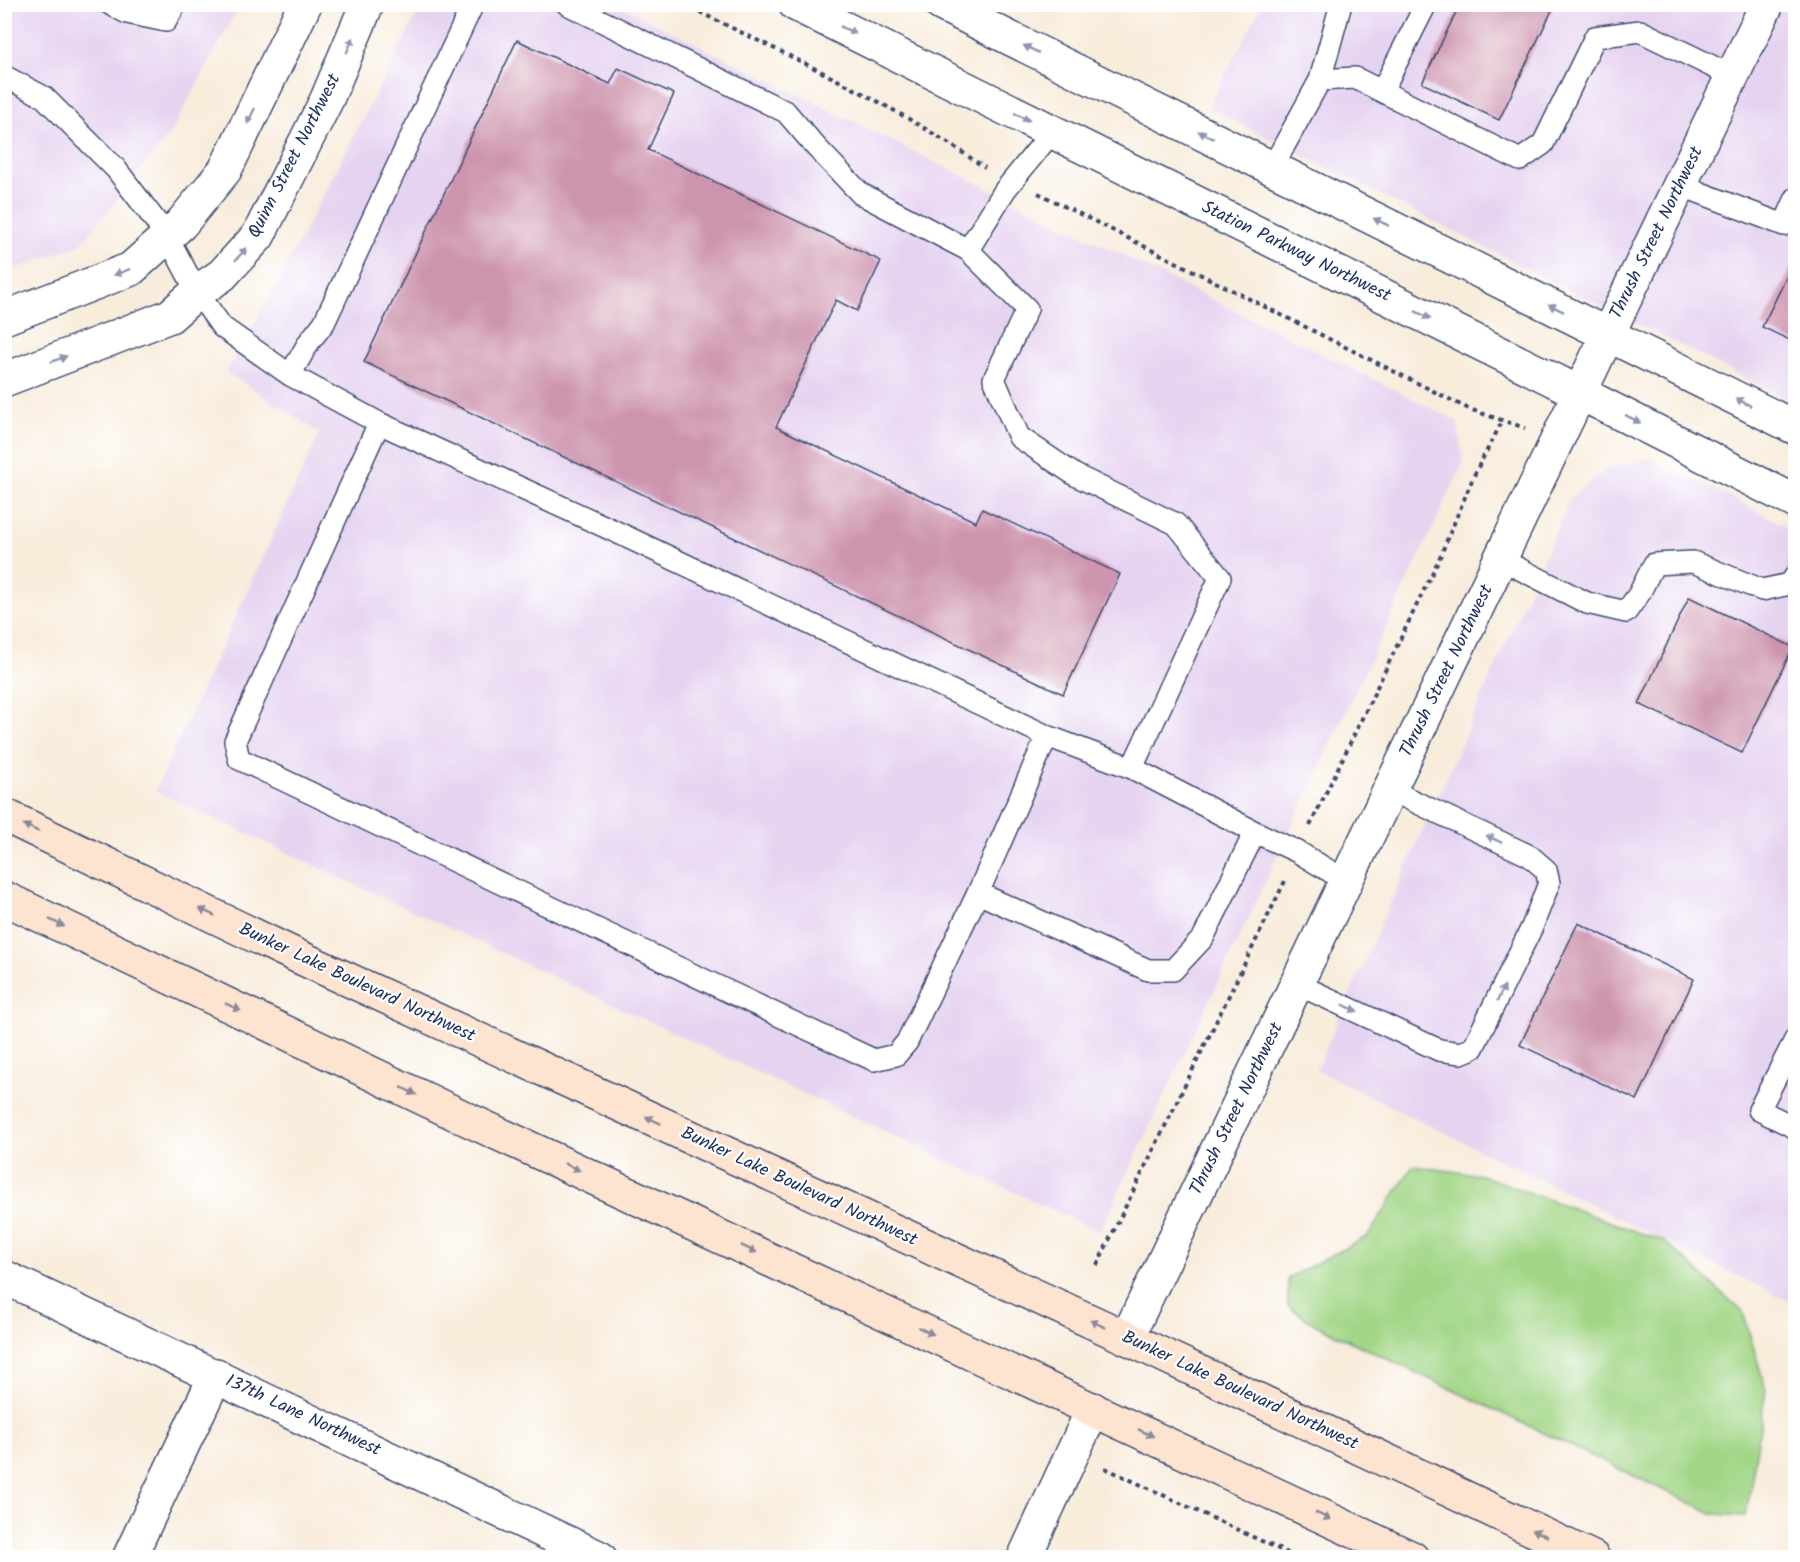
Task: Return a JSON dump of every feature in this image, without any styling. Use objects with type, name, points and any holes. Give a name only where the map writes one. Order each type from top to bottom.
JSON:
[{"type":"main road","name":"Bunker Lake Boulevard Northwest","points":[[4,815],[297,956],[1127,1338],[1593,1557]]},
{"type":"main road","points":[[4,898],[481,1125],[1412,1557]]},
{"type":"street","points":[[4,318],[131,269],[181,224],[225,170],[305,4]]},
{"type":"street","name":"Quinn Street Northwest","points":[[4,380],[170,316],[197,292],[222,275],[258,236],[327,99],[367,4]]},
{"type":"street","name":"Station Parkway Northwest","points":[[795,4],[1796,502]]},
{"type":"street","points":[[941,4],[1796,428]]},
{"type":"street","name":"Thrush Street Northwest","points":[[1127,1338],[1767,4]]},
{"type":"street","name":"137th Lane Northwest","points":[[4,1277],[600,1557]]},
{"type":"street","points":[[129,1557],[216,1375]]},
{"type":"street","points":[[1024,1557],[1093,1408]]},
{"type":"lane","points":[[110,4],[127,13],[166,21],[176,4]]},
{"type":"lane","points":[[290,375],[309,342],[324,323],[473,4]]},
{"type":"lane","points":[[567,4],[786,112],[861,194],[968,250],[1027,309],[994,379],[1019,437],[1075,475],[1176,524],[1220,578],[1132,768]]},
{"type":"lane","points":[[1272,168],[1320,80],[1341,4]]},
{"type":"lane","points":[[1382,91],[1426,4]]},
{"type":"lane","points":[[1320,80],[1355,78],[1520,160],[1543,144],[1595,37],[1640,31],[1732,76]]},
{"type":"lane","points":[[4,76],[44,97],[116,169],[167,236],[197,292],[222,327],[290,375],[379,423],[610,529],[1047,736],[1132,768],[1298,852],[1346,881]]},
{"type":"lane","points":[[968,250],[1005,190],[1052,132]]},
{"type":"lane","points":[[1680,185],[1784,225],[1796,198]]},
{"type":"lane","points":[[379,423],[235,741],[238,759],[874,1060],[896,1055],[907,1042],[978,893],[1047,736]]},
{"type":"lane","points":[[1500,559],[1587,603],[1626,612],[1639,594],[1654,564],[1693,562],[1762,590],[1790,584],[1796,575]]},
{"type":"lane","points":[[1297,984],[1439,1050],[1461,1053],[1473,1048],[1497,1002],[1550,883],[1546,870],[1530,856],[1390,790]]},
{"type":"lane","points":[[978,893],[1148,970],[1173,970],[1203,938],[1255,832]]},
{"type":"lane","points":[[1796,1038],[1760,1110],[1796,1128]]},
{"type":"path","points":[[683,4],[880,102],[945,139],[985,168],[1050,198],[1194,273],[1469,409],[1558,439]]},
{"type":"path","points":[[1072,1452],[1298,1557]]},
{"type":"shaded area","points":[[5,5],[240,5],[171,133],[80,245],[5,273]]},
{"type":"shaded area","points":[[422,5],[618,5],[1457,421],[1464,462],[1100,1232],[155,791],[320,433],[226,372],[274,289]]},
{"type":"shaded area","points":[[1262,5],[1795,5],[1795,403],[1208,108]]},
{"type":"shaded area","points":[[1649,459],[1716,490],[1795,531],[1795,1304],[1316,1070],[1570,499],[1606,469]]},
{"type":"green space","points":[[1413,1166],[1481,1175],[1665,1242],[1743,1312],[1766,1390],[1746,1516],[1714,1514],[1316,1325],[1288,1306],[1288,1278],[1368,1236]]},
{"type":"building","points":[[1460,4],[1555,4],[1499,120],[1422,83]]},
{"type":"building","points":[[517,40],[610,84],[618,68],[674,94],[648,150],[881,261],[857,311],[836,300],[776,427],[976,522],[982,509],[1120,574],[1063,694],[364,362]]},
{"type":"building","points":[[1796,258],[1796,343],[1762,327]]},
{"type":"building","points":[[1689,597],[1793,647],[1742,753],[1639,704]]},
{"type":"building","points":[[1578,923],[1694,979],[1637,1100],[1520,1045]]}]
